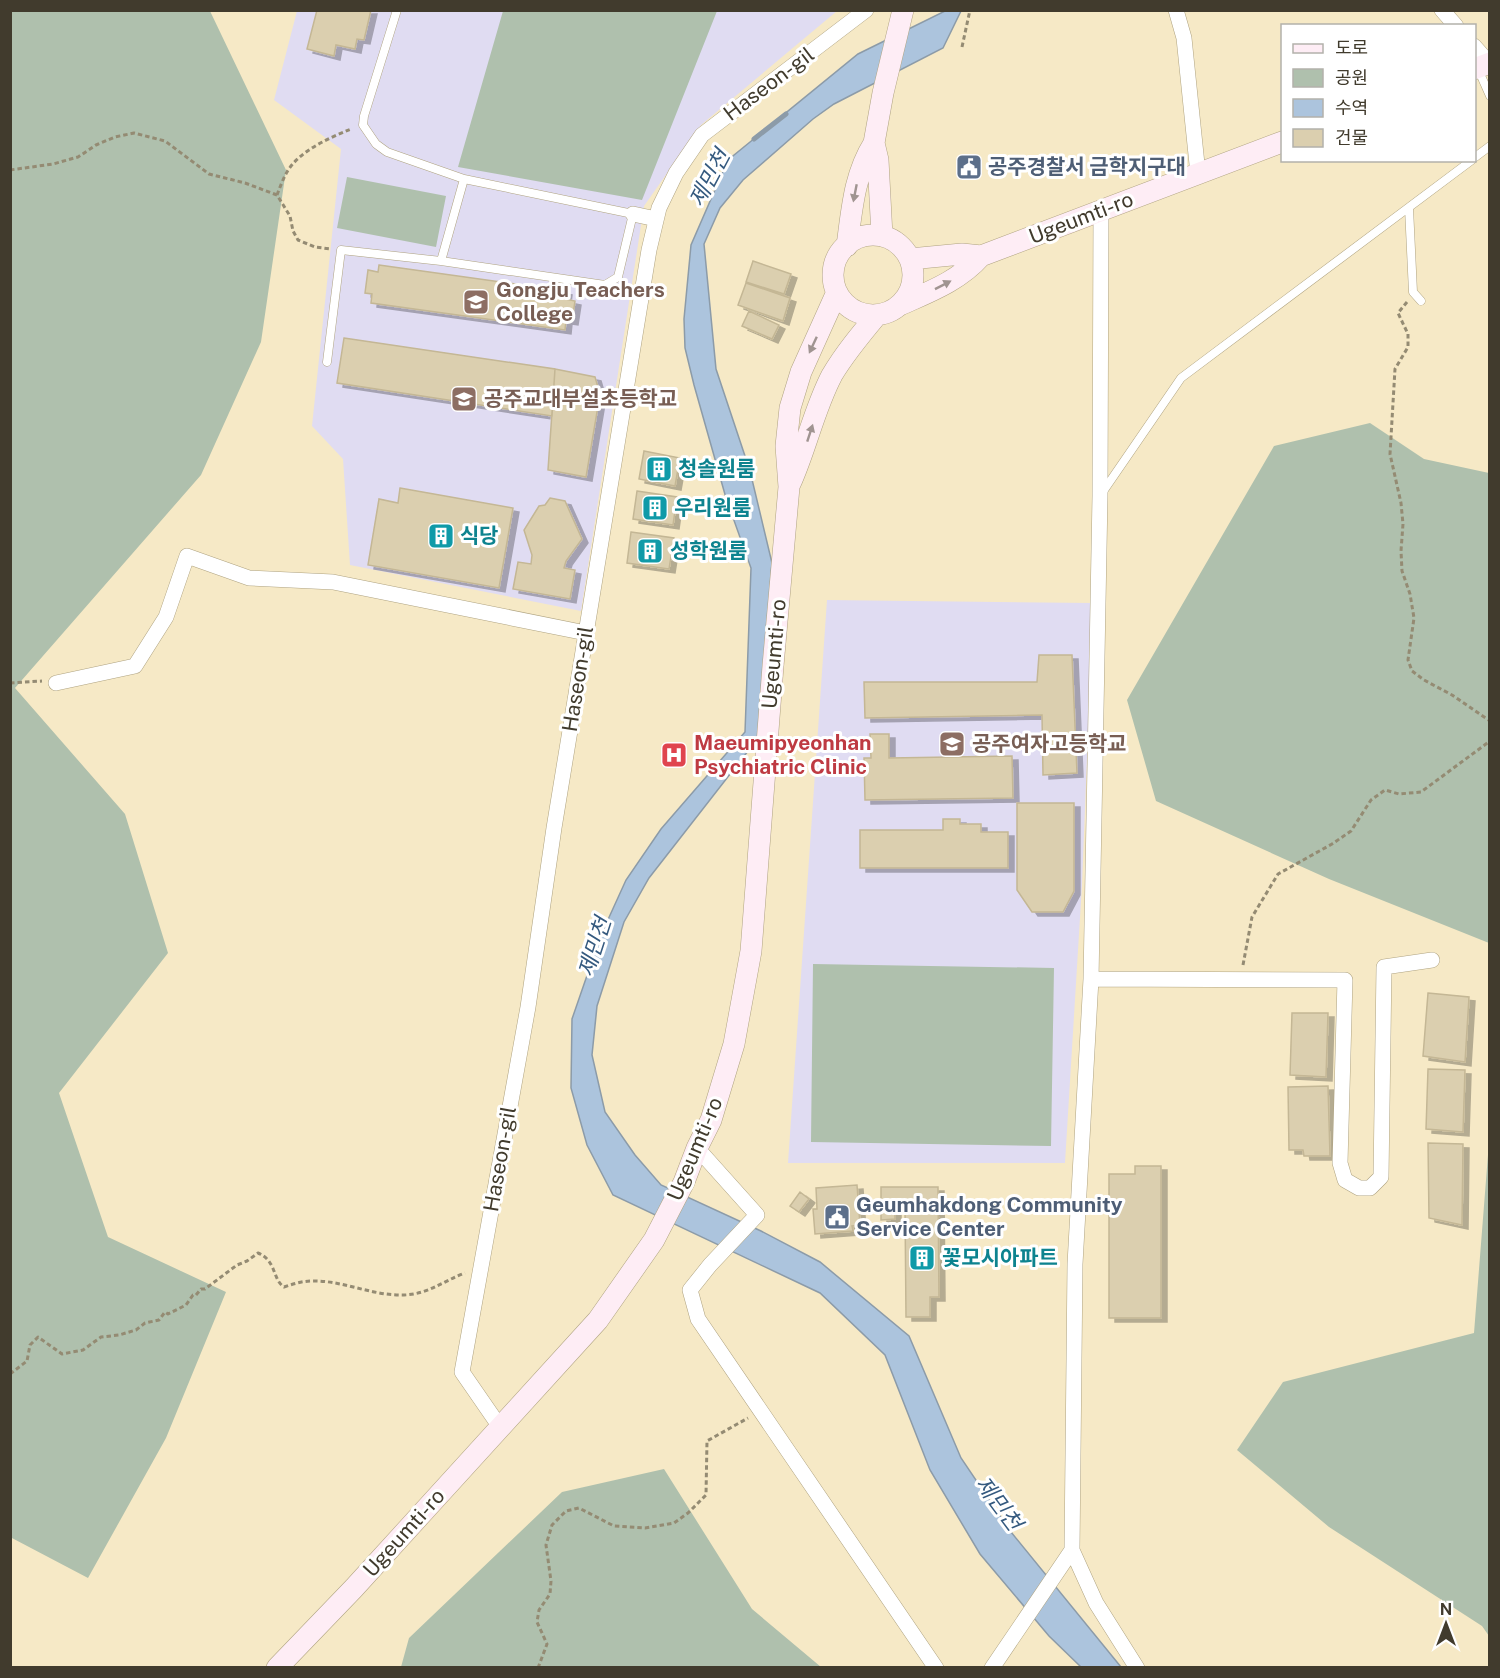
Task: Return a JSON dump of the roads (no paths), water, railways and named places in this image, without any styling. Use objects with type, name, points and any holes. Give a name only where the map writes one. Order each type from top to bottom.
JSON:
[{"type":"main road","points":[[847,246],[856,187],[864,160],[874,143],[900,20]]},
{"type":"main road","name":"Ugeumti-ro","points":[[910,259],[962,254],[981,256],[1281,142]]},
{"type":"main road","points":[[874,143],[878,160],[882,236]]},
{"type":"main road","points":[[882,236],[898,245],[910,259],[913,272],[912,284],[908,296],[900,305],[889,312],[865,315],[853,310],[843,302],[833,279],[834,267],[838,255],[857,239],[882,236]]},
{"type":"main road","name":"Ugeumti-ro","points":[[900,305],[947,284],[970,268],[981,256]]},
{"type":"main road","name":"Ugeumti-ro","points":[[277,1668],[354,1588],[598,1320],[654,1240],[684,1182],[711,1120],[734,1044],[751,951],[772,666],[789,487],[786,446],[790,408],[801,372],[837,292]]},
{"type":"main road","name":"Ugeumti-ro","points":[[789,487],[802,459],[815,416],[832,376],[847,352],[877,315]]},
{"type":"street","name":"Haseon-gil","points":[[500,1427],[462,1372],[528,1007],[554,828],[647,262],[658,208],[676,172],[702,135],[866,10]]},
{"type":"street","points":[[1176,10],[1184,38],[1198,174]]},
{"type":"street","points":[[1442,10],[1453,24]]},
{"type":"street","points":[[1476,50],[1483,66]]},
{"type":"street","points":[[1101,211],[1100,496],[1091,979],[1075,1264],[1072,1550],[1096,1603],[1137,1668]]},
{"type":"street","points":[[633,214],[656,219]]},
{"type":"street","points":[[56,683],[135,666],[166,617],[187,556],[249,578],[333,582],[586,633]]},
{"type":"street","points":[[1091,979],[1345,980],[1340,1163],[1345,1180],[1359,1188],[1370,1188],[1381,1177],[1384,967],[1432,960]]},
{"type":"street","points":[[697,1148],[757,1215],[690,1290],[698,1319],[936,1668]]},
{"type":"street","points":[[992,1668],[1072,1550]]},
{"type":"lane","points":[[327,362],[341,250],[441,261],[605,285],[618,277],[633,214],[464,179],[387,152],[376,144],[363,125],[364,116],[397,10]]},
{"type":"lane","points":[[1483,66],[1490,96]]},
{"type":"lane","points":[[1476,157],[1490,146]]},
{"type":"lane","points":[[1100,496],[1181,378],[1469,162]]},
{"type":"lane","points":[[441,261],[464,179]]},
{"type":"lane","points":[[1409,208],[1413,292],[1421,301]]},
{"type":"water","name":"제민천","points":[[945,11],[961,11],[943,48],[834,104],[813,119],[743,180],[720,208],[704,244],[716,369],[750,471],[772,563],[759,737],[649,878],[624,922],[597,1006],[592,1055],[605,1112],[635,1155],[661,1185],[761,1231],[820,1262],[909,1336],[961,1458],[1011,1532],[1121,1667],[1081,1667],[1049,1636],[980,1554],[930,1470],[885,1355],[820,1293],[613,1195],[587,1145],[571,1088],[572,1019],[601,935],[626,880],[661,829],[745,732],[751,568],[726,498],[685,348],[684,319],[691,245],[728,160],[858,54]]},
{"type":"waterway","name":"제민천","points":[[754,139],[786,114]]},
{"type":"place","name":"공주경찰서 금학지구대","points":[[969,167]]},
{"type":"place","name":"Gongju Teachers College","points":[[476,302]]},
{"type":"place","name":"공주교대부설초등학교","points":[[464,399]]},
{"type":"place","name":"청솔원룸","points":[[659,469]]},
{"type":"place","name":"우리원룸","points":[[655,508]]},
{"type":"place","name":"식당","points":[[441,536]]},
{"type":"place","name":"성학원룸","points":[[650,551]]},
{"type":"place","name":"공주여자고등학교","points":[[952,744]]},
{"type":"place","name":"Maeumipyeonhan Psychiatric Clinic","points":[[674,755]]},
{"type":"place","name":"Geumhakdong Community Service Center","points":[[837,1217]]},
{"type":"place","name":"꽃모시아파트","points":[[922,1258]]}]
